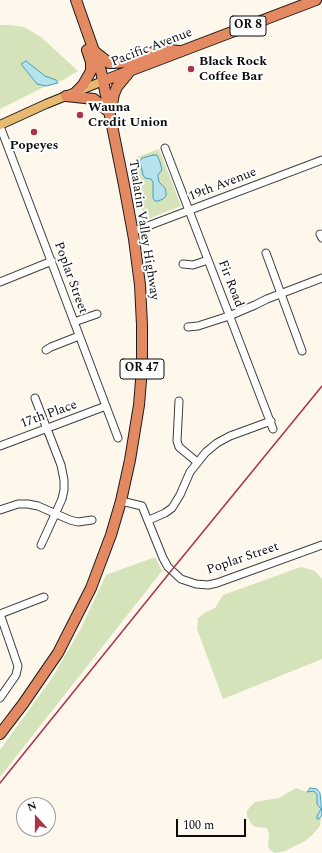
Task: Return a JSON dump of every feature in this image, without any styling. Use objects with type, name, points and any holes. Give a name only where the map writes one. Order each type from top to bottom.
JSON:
[{"type":"highway","name":"OR 47","points":[[76,0],[103,81]]},
{"type":"highway","name":"Pacific Avenue","points":[[103,81],[316,0]]},
{"type":"highway","points":[[76,92],[86,81],[91,71],[88,54],[79,28],[81,14]]},
{"type":"highway","points":[[94,51],[109,63],[114,63],[126,62],[161,48],[181,51]]},
{"type":"highway","points":[[66,96],[94,99],[110,113],[117,87],[131,70]]},
{"type":"highway","name":"Tualatin Valley Highway","points":[[0,734],[49,667],[73,624],[100,566],[121,501],[134,439],[142,368],[141,299],[132,232],[103,81]]},
{"type":"main road","name":"Pacific Avenue","points":[[0,126],[103,81]]},
{"type":"street","name":"Poplar Street","points":[[0,126],[118,438]]},
{"type":"street","name":"Fir Road","points":[[165,148],[229,316],[241,342],[273,429]]},
{"type":"street","name":"19th Avenue","points":[[132,232],[322,160]]},
{"type":"street","points":[[266,253],[302,351]]},
{"type":"street","points":[[183,264],[193,265],[208,260]]},
{"type":"street","points":[[0,282],[52,261]]},
{"type":"street","points":[[188,327],[198,326],[229,316],[281,293],[322,278]]},
{"type":"street","points":[[74,322],[97,314]]},
{"type":"street","points":[[46,350],[51,346],[79,336]]},
{"type":"street","points":[[35,398],[61,465],[64,480],[62,499],[41,545]]},
{"type":"street","points":[[179,401],[177,441],[179,446],[197,462]]},
{"type":"street","name":"17th Place","points":[[0,446],[106,406]]},
{"type":"street","points":[[148,520],[166,513],[172,508],[180,495],[190,472],[206,452],[217,443],[230,436],[271,421]]},
{"type":"street","name":"Poplar Street","points":[[121,501],[142,506],[168,567],[181,579],[196,584],[208,585],[217,583],[322,545]]},
{"type":"street","points":[[0,510],[18,504],[28,504],[38,506],[74,521],[92,520]]},
{"type":"street","points":[[0,698],[16,675],[18,666],[0,614],[44,597]]},
{"type":"green space","points":[[0,25],[24,27],[41,37],[78,71],[63,80],[42,88],[0,109]]},
{"type":"green space","points":[[159,149],[181,206],[148,219],[143,217],[134,158]]},
{"type":"green space","points":[[155,557],[162,571],[0,777],[0,750],[52,678],[80,630],[106,575]]},
{"type":"green space","points":[[301,567],[315,571],[322,579],[322,659],[223,699],[197,629],[198,618],[215,608],[223,595]]},
{"type":"green space","points":[[296,788],[307,792],[316,792],[321,809],[319,812],[319,819],[321,818],[320,826],[305,841],[285,851],[275,853],[270,850],[268,846],[269,834],[267,828],[252,825],[247,816],[247,811],[255,802],[279,798]]},
{"type":"water","points":[[26,61],[45,76],[56,80],[58,83],[46,86],[37,84],[21,64]]},
{"type":"water","points":[[157,155],[160,162],[162,170],[158,175],[159,182],[165,188],[166,192],[166,196],[158,201],[155,201],[153,198],[153,182],[151,179],[145,178],[143,175],[140,161],[142,158]]},
{"type":"water","points":[[310,788],[317,789],[320,793],[322,815],[319,819],[317,819],[317,816],[321,809],[317,804],[317,795],[314,791],[307,792]]},
{"type":"railway","points":[[0,783],[322,386]]},
{"type":"place","name":"Black Rock Coffee Bar","points":[[191,69]]},
{"type":"place","name":"Wauna Credit Union","points":[[80,115]]},
{"type":"place","name":"Popeyes","points":[[34,132]]}]
